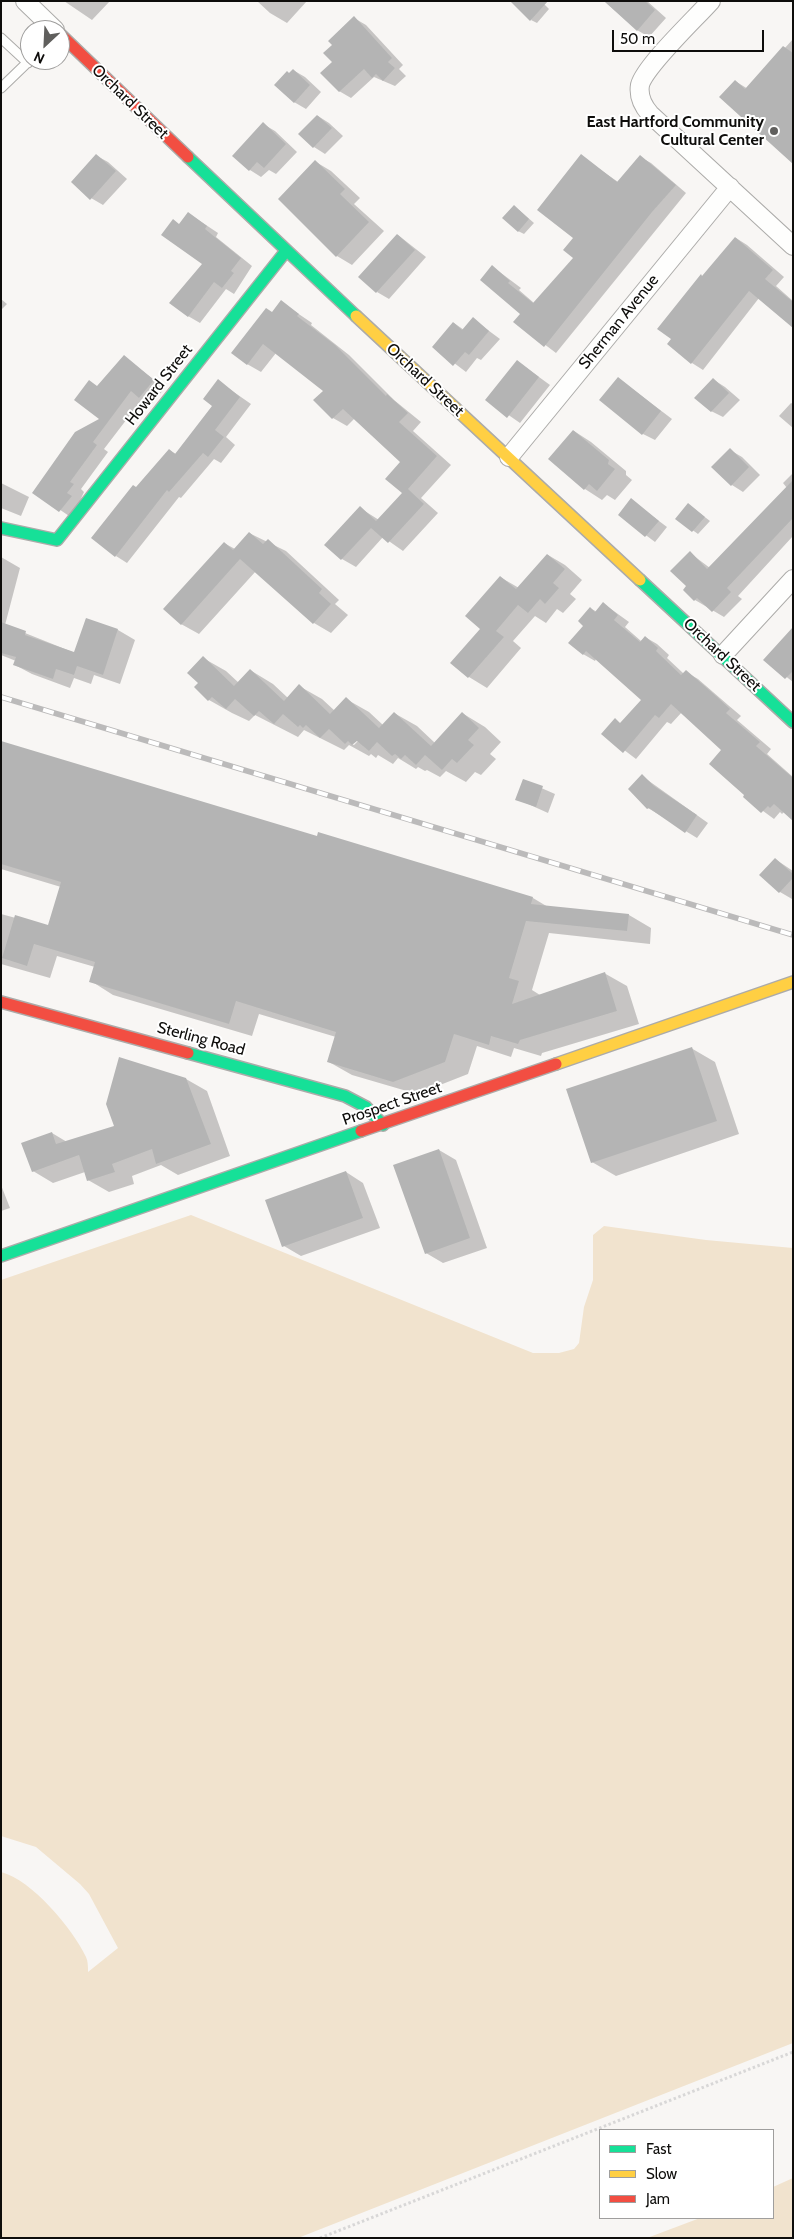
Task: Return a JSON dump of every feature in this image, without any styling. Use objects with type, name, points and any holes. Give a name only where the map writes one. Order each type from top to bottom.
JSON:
[{"type":"street","points":[[25,1],[45,20]]},
{"type":"street","points":[[711,1],[648,71],[640,87],[643,106],[793,246]]},
{"type":"street","name":"Orchard Street","points":[[70,44],[286,251],[793,722]]},
{"type":"street","name":"Sherman Avenue","points":[[509,457],[730,187]]},
{"type":"street","name":"Howard Street","points":[[1,528],[57,540],[286,251]]},
{"type":"street","points":[[723,655],[793,579]]},
{"type":"street","name":"Prospect Street","points":[[1,1256],[793,982]]},
{"type":"street","name":"Sterling Road","points":[[1,1002],[345,1096],[366,1107],[383,1125]]},
{"type":"lane","points":[[1,38],[20,54]]},
{"type":"lane","points":[[1,88],[20,70]]},
{"type":"path","points":[[320,2238],[793,2052]]},
{"type":"shaded area","points":[[191,1215],[533,1353],[559,1353],[574,1349],[579,1343],[584,1307],[593,1280],[593,1235],[604,1226],[706,1240],[793,1248],[793,2043],[298,2238],[1,2238],[1,1872],[13,1877],[38,1895],[61,1919],[80,1945],[88,1962],[88,1972],[118,1948],[89,1894],[80,1884],[36,1847],[1,1836],[1,1280]]},
{"type":"shaded area","points":[[793,2178],[793,2238],[647,2238],[697,2219],[774,2219],[774,2187]]},
{"type":"building","points":[[510,1],[548,1],[530,21]]},
{"type":"building","points":[[604,1],[645,1],[655,10],[637,31]]},
{"type":"building","points":[[354,16],[392,58],[388,62],[395,68],[383,81],[376,74],[372,78],[364,69],[339,92],[320,73],[332,62],[323,53],[332,45],[328,41]]},
{"type":"building","name":"East Hartford Community Cultural Center","points":[[783,46],[793,53],[793,164],[719,97],[735,80],[745,89]]},
{"type":"building","points":[[293,69],[310,85],[294,103],[274,85],[287,71],[289,73]]},
{"type":"building","points":[[317,115],[332,128],[313,148],[298,134]]},
{"type":"building","points":[[263,122],[286,144],[264,168],[257,162],[249,171],[232,156]]},
{"type":"building","points":[[96,154],[116,171],[90,200],[71,182]]},
{"type":"building","points":[[581,154],[617,182],[640,155],[676,185],[652,212],[544,347],[513,322],[520,314],[480,280],[492,265],[510,281],[508,283],[533,303],[573,258],[563,250],[573,238],[537,210]]},
{"type":"building","points":[[315,160],[345,189],[340,194],[369,222],[336,257],[278,199]]},
{"type":"building","points":[[514,205],[529,219],[518,232],[502,218]]},
{"type":"building","points":[[188,212],[207,226],[205,229],[241,258],[231,271],[234,273],[222,288],[214,282],[188,317],[169,303],[202,264],[161,235],[173,219],[179,224]]},
{"type":"building","points":[[397,234],[415,250],[376,293],[358,277]]},
{"type":"building","points":[[735,237],[773,270],[765,279],[793,302],[793,328],[749,291],[691,364],[667,344],[671,339],[657,329],[701,274],[702,276]]},
{"type":"building","points":[[281,300],[299,314],[297,316],[335,345],[386,396],[387,394],[408,413],[399,422],[437,456],[408,489],[424,504],[388,543],[371,528],[341,560],[324,545],[360,506],[376,521],[402,493],[385,479],[400,462],[343,409],[332,419],[313,400],[323,391],[263,344],[247,365],[231,353],[266,308],[272,312]]},
{"type":"building","points":[[473,317],[489,331],[469,355],[465,352],[453,366],[432,347],[453,322],[462,330]]},
{"type":"building","points":[[124,355],[154,380],[139,398],[131,391],[93,442],[97,445],[70,482],[74,484],[67,493],[72,496],[59,512],[32,493],[75,432],[99,419],[74,400],[89,380],[97,386]]},
{"type":"building","points":[[517,360],[539,377],[507,418],[485,400]]},
{"type":"building","points":[[618,377],[661,411],[642,435],[599,400]]},
{"type":"building","points":[[713,378],[729,393],[711,412],[694,398]]},
{"type":"building","points":[[218,379],[240,397],[215,430],[224,437],[208,457],[203,453],[169,492],[167,490],[115,557],[91,538],[133,485],[136,487],[169,449],[175,454],[212,406],[203,399]]},
{"type":"building","points":[[573,430],[609,460],[608,464],[615,469],[597,491],[589,484],[584,490],[548,459]]},
{"type":"building","points":[[730,448],[749,467],[731,486],[711,467]]},
{"type":"building","points":[[793,480],[793,518],[727,588],[731,592],[712,612],[697,598],[694,601],[683,590],[686,586],[670,571],[690,551],[707,569]]},
{"type":"building","points":[[631,498],[659,521],[645,537],[618,515]]},
{"type":"building","points":[[688,503],[705,517],[692,532],[675,519]]},
{"type":"building","points":[[249,532],[263,544],[268,539],[322,589],[319,593],[331,604],[313,624],[240,559],[181,625],[163,609],[224,542],[233,550]]},
{"type":"building","points":[[547,554],[565,569],[553,583],[559,588],[545,604],[540,599],[528,613],[518,605],[496,631],[504,637],[468,678],[450,663],[480,629],[465,616],[500,576],[516,589]]},
{"type":"building","points":[[603,602],[618,615],[614,620],[640,642],[645,636],[658,648],[656,651],[681,675],[686,670],[716,696],[730,709],[726,713],[760,742],[756,746],[793,778],[793,821],[774,804],[770,808],[768,806],[761,813],[743,797],[744,795],[709,764],[721,750],[671,704],[659,718],[655,715],[623,753],[601,734],[615,718],[620,723],[641,700],[586,651],[583,655],[568,643],[583,626],[578,621],[590,607],[595,612]]},
{"type":"building","points":[[86,618],[118,629],[103,675],[77,666],[74,675],[56,669],[53,679],[13,665],[16,657],[1,653],[1,622],[26,631],[25,635],[74,652]]},
{"type":"building","points":[[793,627],[793,671],[785,679],[763,660]]},
{"type":"building","points":[[203,656],[234,686],[250,669],[284,701],[299,684],[330,714],[346,697],[379,728],[394,712],[431,746],[462,712],[479,728],[468,740],[474,745],[457,763],[452,759],[442,770],[425,755],[416,765],[405,755],[401,759],[395,754],[392,756],[377,742],[369,751],[357,741],[352,745],[348,741],[345,744],[329,729],[320,738],[306,725],[303,728],[300,725],[298,727],[283,714],[274,724],[259,711],[254,716],[235,699],[226,709],[212,697],[208,701],[194,687],[198,683],[187,673]]},
{"type":"building","points":[[1,741],[317,836],[318,832],[533,897],[531,904],[629,914],[627,931],[526,921],[509,978],[519,981],[512,1004],[605,972],[617,1011],[520,1040],[518,1044],[491,1036],[489,1045],[454,1034],[445,1062],[393,1082],[327,1062],[336,1032],[236,1001],[229,1024],[89,982],[95,962],[34,944],[27,966],[2,958],[15,915],[48,925],[61,882],[1,864]]},
{"type":"building","points":[[642,774],[654,786],[697,815],[685,833],[649,808],[647,809],[628,789]]},
{"type":"building","points":[[523,779],[543,786],[536,807],[515,800]]},
{"type":"building","points":[[775,858],[793,874],[793,878],[779,893],[759,875]]},
{"type":"building","points":[[692,1047],[717,1121],[591,1163],[566,1089]]},
{"type":"building","points":[[119,1057],[186,1078],[211,1144],[156,1164],[152,1149],[112,1164],[115,1172],[87,1181],[79,1155],[32,1172],[21,1143],[52,1132],[56,1144],[114,1126],[106,1104]]},
{"type":"building","points":[[439,1149],[470,1238],[425,1254],[393,1165]]},
{"type":"building","points":[[346,1171],[363,1218],[282,1247],[265,1200]]},
{"type":"railway","points":[[1,697],[793,935]]},
{"type":"traffic: fast","points":[[188,157],[356,316]]},
{"type":"traffic: fast","points":[[1,528],[57,540],[286,251]]},
{"type":"traffic: fast","points":[[640,580],[793,722]]},
{"type":"traffic: fast","points":[[188,1053],[345,1096],[366,1107],[383,1125]]},
{"type":"traffic: fast","points":[[1,1256],[361,1131]]},
{"type":"traffic: slow","points":[[356,316],[640,580]]},
{"type":"traffic: slow","points":[[556,1064],[793,982]]},
{"type":"traffic: jam","points":[[70,44],[188,157]]},
{"type":"traffic: jam","points":[[1,1002],[188,1053]]},
{"type":"traffic: jam","points":[[361,1131],[556,1064]]},
{"type":"place","name":"East Hartford Community Cultural Center","points":[[774,131]]}]
